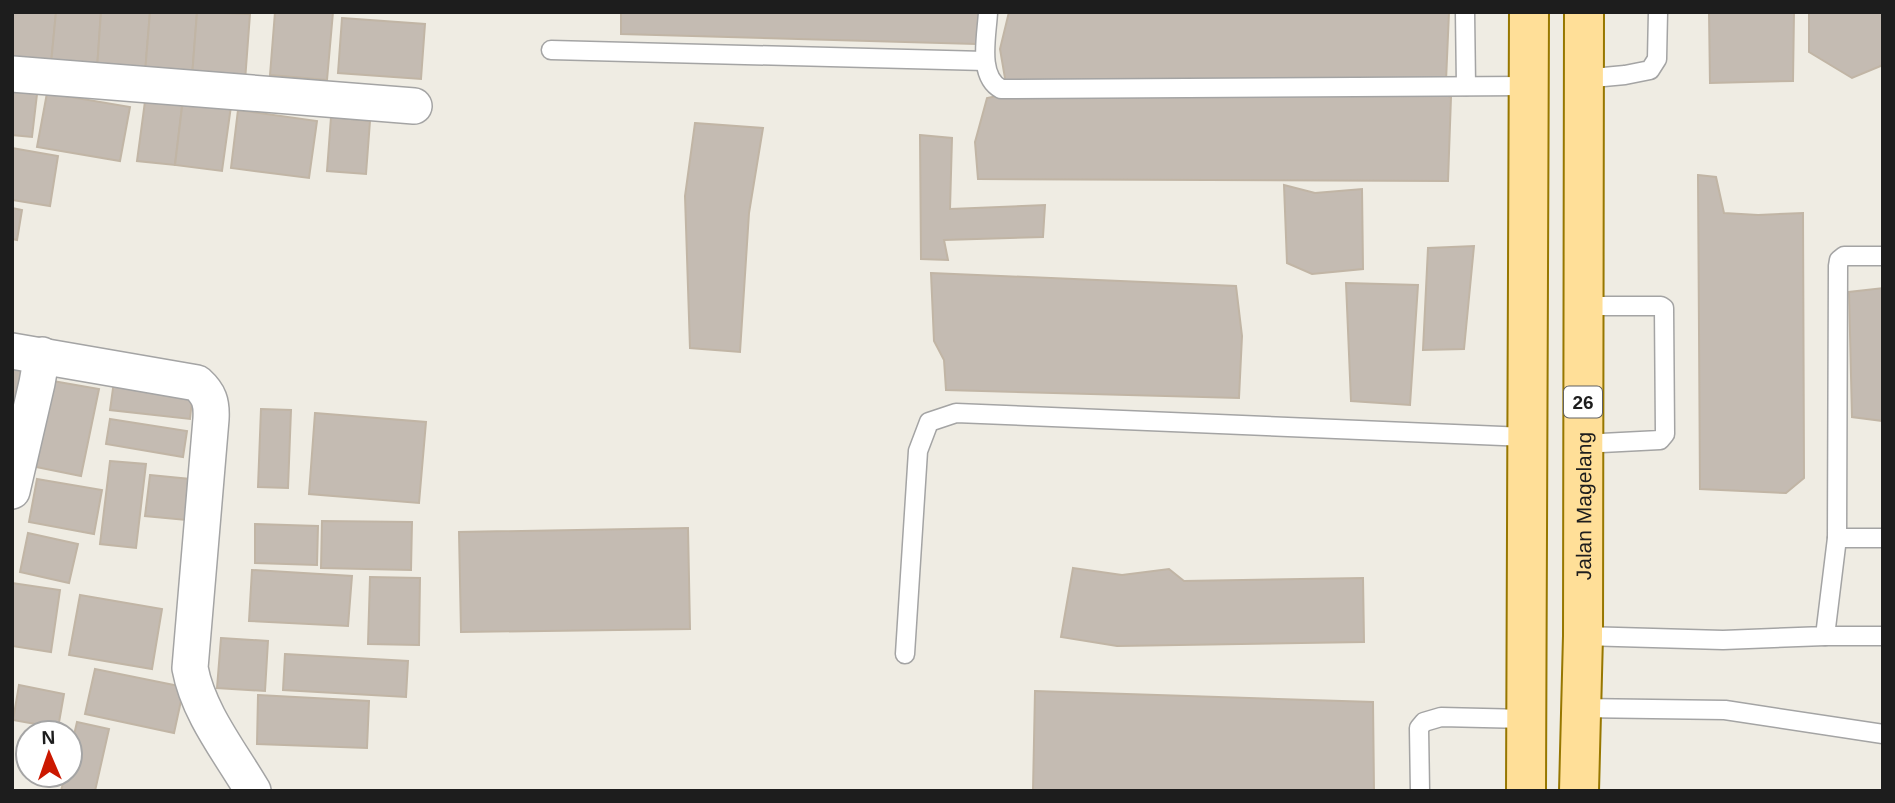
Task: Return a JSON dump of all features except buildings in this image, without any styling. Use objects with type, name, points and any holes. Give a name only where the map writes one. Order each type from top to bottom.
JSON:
[{"type":"main road","points":[[1527,791],[1529,12]]},
{"type":"main road","name":"Jalan Magelang","points":[[1580,791],[1583,636],[1584,12]]},
{"type":"street","points":[[12,74],[414,106]]},
{"type":"street","points":[[12,491],[37,383],[27,353],[197,383],[206,392],[212,403],[212,419],[190,668],[194,688],[203,708],[253,791]]},
{"type":"lane","points":[[988,12],[985,61],[990,80],[1001,89],[1530,86]]},
{"type":"lane","points":[[1465,12],[1466,86]]},
{"type":"lane","points":[[1583,79],[1650,70],[1657,59],[1658,12]]},
{"type":"lane","points":[[551,50],[985,61]]},
{"type":"lane","points":[[1825,636],[1837,538],[1838,266],[1839,260],[1844,256],[1883,256]]},
{"type":"lane","points":[[1582,444],[1660,440],[1663,437],[1666,326],[1666,312],[1661,306],[1583,306]]},
{"type":"lane","points":[[905,654],[918,451],[929,422],[956,413],[1528,437]]},
{"type":"lane","points":[[1837,538],[1883,538]]},
{"type":"lane","points":[[1583,636],[1723,640],[1883,636]]},
{"type":"lane","points":[[1580,708],[1725,710],[1883,734]]},
{"type":"lane","points":[[1420,791],[1419,728],[1423,722],[1441,717],[1527,719]]}]
